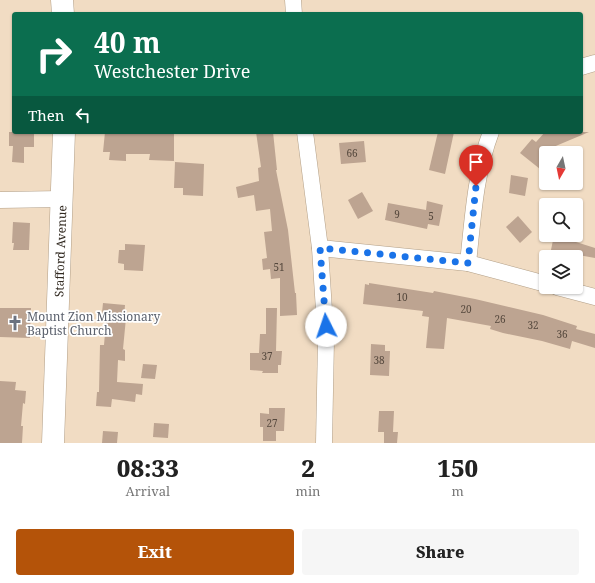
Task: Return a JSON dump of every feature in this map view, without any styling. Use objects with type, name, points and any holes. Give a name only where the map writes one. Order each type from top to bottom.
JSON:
[{"type":"main road","points":[[62,0],[63,12]]},
{"type":"main road","name":"Stafford Avenue","points":[[53,443],[64,134]]},
{"type":"street","points":[[293,0],[294,12]]},
{"type":"street","points":[[583,66],[595,63]]},
{"type":"street","points":[[304,134],[320,248],[326,333],[324,443]]},
{"type":"street","points":[[468,263],[476,186],[483,153],[490,134]]},
{"type":"street","points":[[0,200],[61,199]]},
{"type":"street","points":[[320,248],[468,263],[539,282]]},
{"type":"street","points":[[583,294],[595,297]]},
{"type":"building","points":[[9,132],[12,132],[12,134],[34,134],[34,147],[24,147],[24,163],[12,162],[13,146],[9,146]]},
{"type":"building","points":[[583,132],[589,132],[556,146],[539,146],[539,168],[520,153],[532,139],[536,142],[543,134],[583,134]]},
{"type":"building","points":[[105,134],[174,134],[174,161],[149,160],[150,154],[126,154],[126,161],[109,160],[110,152],[103,152]]},
{"type":"building","points":[[256,134],[273,134],[276,170],[288,230],[296,293],[297,315],[280,316],[280,278],[271,279],[270,269],[263,270],[262,259],[267,258],[264,232],[272,231],[270,209],[256,211],[254,195],[238,198],[236,187],[259,181],[258,168],[261,167]]},
{"type":"building","points":[[438,134],[454,134],[445,174],[429,170]]},
{"type":"building","points":[[364,141],[366,162],[341,164],[339,143]]},
{"type":"building","points":[[175,162],[204,164],[203,196],[183,195],[183,188],[174,188]]},
{"type":"building","points":[[511,175],[528,178],[525,196],[509,193]]},
{"type":"building","points":[[362,192],[373,211],[358,219],[348,200]]},
{"type":"building","points":[[427,201],[443,205],[439,226],[428,224],[427,229],[385,220],[388,203],[426,210]]},
{"type":"building","points":[[518,216],[532,232],[520,243],[506,227]]},
{"type":"building","points":[[13,222],[30,223],[29,250],[13,250]]},
{"type":"building","points":[[553,242],[576,242],[595,248],[595,258],[583,256],[583,250],[551,250]]},
{"type":"building","points":[[125,244],[145,245],[143,271],[124,270],[124,264],[118,263],[119,250],[125,250]]},
{"type":"building","points":[[369,283],[433,293],[434,291],[543,315],[577,326],[576,329],[595,334],[595,348],[572,341],[570,349],[542,341],[503,333],[490,329],[491,326],[447,318],[444,349],[426,348],[429,317],[422,316],[423,311],[363,304],[365,284],[369,285]]},
{"type":"building","points":[[103,303],[125,305],[124,318],[126,318],[123,349],[125,350],[125,361],[118,360],[117,382],[143,384],[142,395],[136,394],[135,402],[112,399],[111,407],[96,406],[97,392],[99,392],[100,345],[104,345],[106,322],[101,322]]},
{"type":"building","name":"Mount Zion Missionary Baptist Church","points":[[0,308],[31,308],[30,338],[0,337]]},
{"type":"building","points":[[266,308],[277,308],[276,351],[282,351],[281,365],[278,365],[278,373],[262,373],[263,371],[250,370],[250,353],[259,353],[260,334],[266,334]]},
{"type":"building","points":[[371,344],[385,345],[385,351],[390,351],[389,376],[370,375]]},
{"type":"building","points":[[143,364],[157,365],[155,379],[141,378]]},
{"type":"building","points":[[0,381],[16,382],[15,390],[26,391],[25,404],[23,403],[21,426],[23,426],[22,443],[0,443]]},
{"type":"building","points":[[269,408],[285,408],[284,431],[276,431],[276,441],[263,441],[263,427],[260,427],[260,413],[269,414]]},
{"type":"building","points":[[379,411],[394,411],[393,432],[398,432],[397,443],[384,443],[384,432],[378,432]]},
{"type":"building","points":[[154,423],[169,424],[168,438],[153,437]]},
{"type":"building","points":[[103,431],[118,432],[117,443],[102,443]]},
{"type":"place","name":"Mount Zion Missionary Baptist Church","points":[[15,323]]},
{"type":"route","points":[[326,326],[320,248],[468,263],[476,186]]}]
